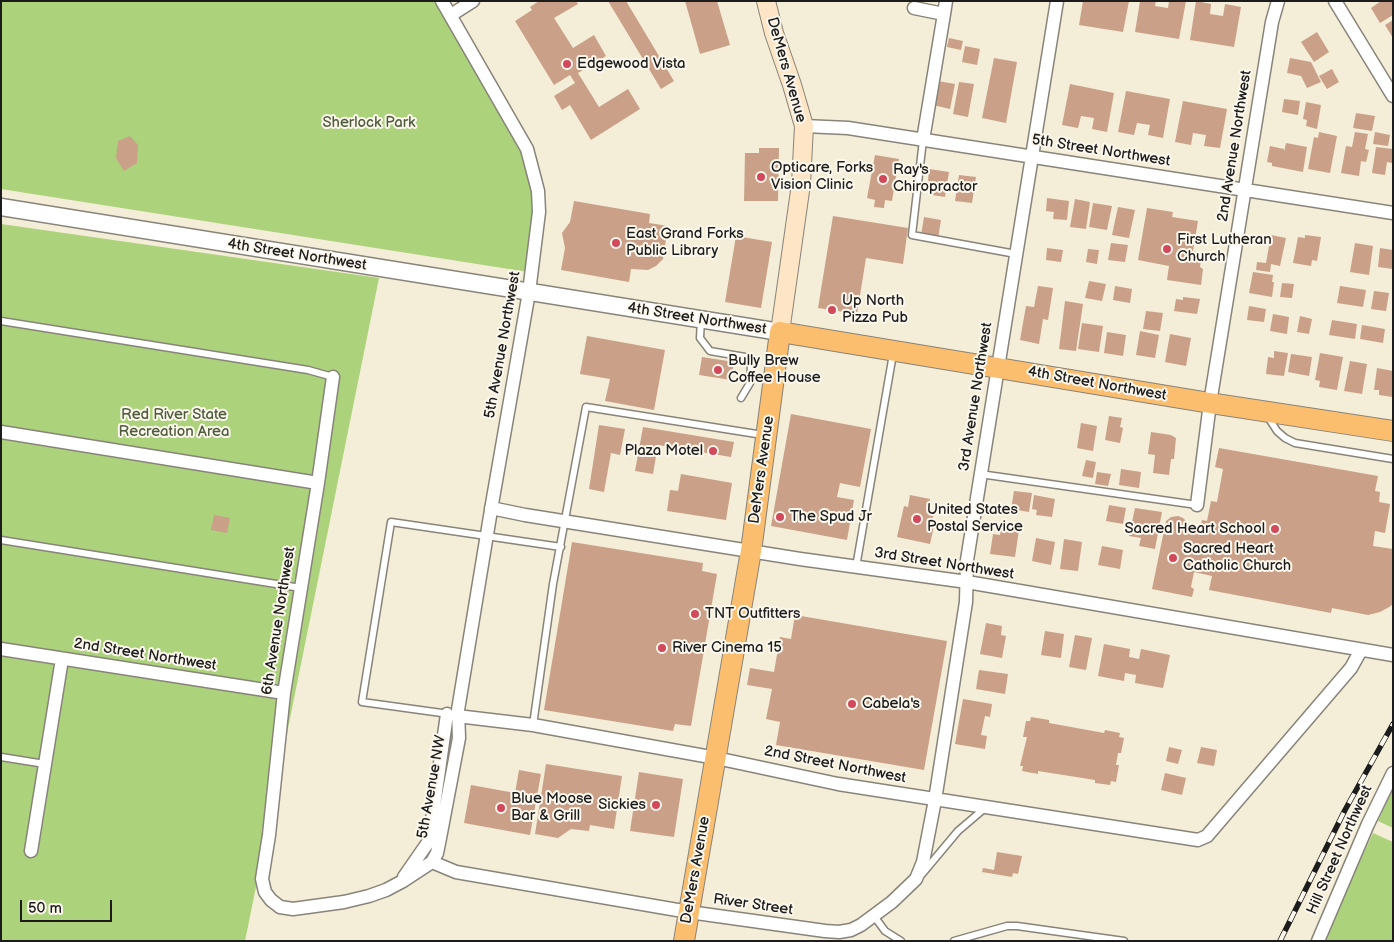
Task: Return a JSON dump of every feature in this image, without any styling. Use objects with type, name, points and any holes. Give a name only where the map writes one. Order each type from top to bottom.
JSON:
[{"type":"main road","name":"DeMers Avenue","points":[[684,941],[751,551],[801,184],[804,126],[774,33],[766,1]]},
{"type":"main road","name":"4th Street Northwest","points":[[780,332],[1210,403],[1393,431]]},
{"type":"street","name":"5th Avenue Northwest","points":[[442,1],[527,149],[538,191],[539,212],[529,292],[452,715]]},
{"type":"street","points":[[451,15],[473,1]]},
{"type":"street","points":[[923,140],[946,1]]},
{"type":"street","name":"3rd Avenue Northwest","points":[[935,800],[966,602],[966,560],[1057,1]]},
{"type":"street","name":"2nd Avenue Northwest","points":[[1197,505],[1210,403],[1244,189],[1272,22],[1278,1]]},
{"type":"street","points":[[1335,1],[1393,96]]},
{"type":"street","points":[[914,8],[944,14]]},
{"type":"street","name":"5th Street Northwest","points":[[804,126],[848,128],[1393,213]]},
{"type":"street","name":"4th Street Northwest","points":[[1,207],[780,332]]},
{"type":"street","name":"6th Avenue Northwest","points":[[334,377],[284,692],[269,836],[263,871],[263,886],[272,900],[280,907],[293,909],[344,902],[369,896],[399,883]]},
{"type":"street","points":[[1,432],[318,483]]},
{"type":"street","name":"3rd Street Northwest","points":[[491,508],[751,551],[967,582],[1393,655]]},
{"type":"street","name":"2nd Street Northwest","points":[[1,649],[284,692]]},
{"type":"street","name":"2nd Street Northwest","points":[[452,715],[533,725],[716,758],[838,784],[1198,840],[1207,836],[1351,668],[1361,650]]},
{"type":"street","points":[[31,851],[62,659]]},
{"type":"street","points":[[399,883],[413,866],[429,841],[452,715]]},
{"type":"street","name":"5th Avenue NW","points":[[432,862],[437,853],[459,738],[452,715]]},
{"type":"street","name":"Hill Street Northwest","points":[[1318,941],[1371,817],[1393,774]]},
{"type":"street","name":"River Street","points":[[432,862],[456,872],[689,912],[838,932],[851,930],[874,916],[916,879],[923,862],[935,800]]},
{"type":"street","points":[[399,883],[432,862]]},
{"type":"lane","points":[[923,140],[912,235],[1016,254]]},
{"type":"lane","points":[[701,319],[700,338],[710,351],[745,357],[751,366],[750,383],[741,398]]},
{"type":"lane","points":[[1,321],[317,371],[334,377]]},
{"type":"lane","points":[[856,567],[894,350]]},
{"type":"lane","points":[[533,725],[553,584],[586,407],[767,436]]},
{"type":"lane","points":[[1265,411],[1277,431],[1295,443],[1393,459]]},
{"type":"lane","points":[[980,474],[1197,505]]},
{"type":"lane","points":[[452,715],[362,702],[391,522],[561,547]]},
{"type":"lane","points":[[1,540],[301,588]]},
{"type":"lane","points":[[1,757],[45,764]]},
{"type":"lane","points":[[916,879],[923,874],[958,832],[985,808]]},
{"type":"lane","points":[[874,916],[886,931],[901,941]]},
{"type":"lane","points":[[954,941],[1007,926],[1124,941]]},
{"type":"green space","name":"Sherlock Park","points":[[1,1],[438,1],[527,149],[538,191],[528,272],[1,189]]},
{"type":"green space","name":"Red River State Recreation Area","points":[[1,224],[379,278],[245,941],[1,941]]},
{"type":"green space","points":[[1393,789],[1393,828],[1378,821]]},
{"type":"green space","points":[[1373,833],[1393,842],[1393,941],[1322,941]]},
{"type":"building","name":"Edgewood Vista","points":[[539,1],[576,1],[578,4],[554,18],[573,48],[594,35],[606,56],[578,73],[599,107],[628,89],[640,109],[591,140],[570,105],[562,110],[554,96],[575,83],[570,75],[554,85],[515,21],[532,10],[530,7]]},
{"type":"building","points":[[608,1],[626,1],[674,81],[661,89]]},
{"type":"building","points":[[685,1],[717,1],[730,45],[700,54]]},
{"type":"building","points":[[1083,1],[1129,1],[1123,32],[1079,25]]},
{"type":"building","points":[[1140,1],[1156,1],[1155,6],[1168,8],[1169,1],[1186,1],[1179,39],[1135,32]]},
{"type":"building","points":[[1196,1],[1211,4],[1210,14],[1223,16],[1225,4],[1241,7],[1234,47],[1190,40]]},
{"type":"building","points":[[1381,1],[1393,1],[1393,15],[1380,23],[1371,8]]},
{"type":"building","points":[[1393,20],[1393,38],[1385,25]]},
{"type":"building","points":[[1317,32],[1329,52],[1314,62],[1301,42]]},
{"type":"building","points":[[949,38],[963,41],[961,50],[947,47]]},
{"type":"building","points":[[965,46],[980,49],[977,65],[962,62]]},
{"type":"building","points":[[994,58],[1017,62],[1006,123],[982,118]]},
{"type":"building","points":[[1290,58],[1311,62],[1321,82],[1307,88],[1301,76],[1287,73]]},
{"type":"building","points":[[1332,69],[1339,82],[1327,89],[1319,76]]},
{"type":"building","points":[[938,81],[955,84],[950,109],[933,105]]},
{"type":"building","points":[[959,82],[974,84],[968,117],[953,114]]},
{"type":"building","points":[[1070,84],[1114,93],[1107,132],[1092,129],[1094,118],[1081,116],[1078,128],[1062,125]]},
{"type":"building","points":[[1126,91],[1170,99],[1163,138],[1148,135],[1150,125],[1137,123],[1134,135],[1118,132]]},
{"type":"building","points":[[1284,99],[1300,101],[1298,115],[1282,112]]},
{"type":"building","points":[[1183,101],[1227,109],[1220,148],[1204,146],[1206,135],[1193,133],[1191,145],[1175,142]]},
{"type":"building","points":[[1306,102],[1321,105],[1317,129],[1306,126],[1307,120],[1303,119]]},
{"type":"building","points":[[1356,113],[1375,116],[1372,131],[1353,128]]},
{"type":"building","points":[[1319,132],[1337,136],[1330,173],[1308,169],[1314,137],[1318,138]]},
{"type":"building","points":[[1355,132],[1368,134],[1365,149],[1369,150],[1366,162],[1361,161],[1359,176],[1341,173],[1346,146],[1352,147]]},
{"type":"building","points":[[1375,132],[1390,135],[1388,146],[1373,144]]},
{"type":"building","points":[[130,136],[138,145],[137,163],[124,171],[116,158],[118,141]]},
{"type":"building","points":[[1286,143],[1307,147],[1303,172],[1272,166],[1272,163],[1267,162],[1270,146],[1284,149],[1284,152]]},
{"type":"building","points":[[1376,147],[1393,149],[1392,163],[1387,162],[1385,175],[1372,173]]},
{"type":"building","name":"Opticare, Forks Vision Clinic","points":[[759,148],[779,148],[778,201],[744,201],[745,153],[759,153]]},
{"type":"building","name":"Ray's Chiropractor","points":[[875,155],[899,159],[892,201],[885,200],[884,208],[874,207],[875,200],[867,198]]},
{"type":"building","points":[[929,169],[949,172],[945,197],[932,195],[934,182],[928,181]]},
{"type":"building","points":[[959,175],[976,177],[972,203],[955,201]]},
{"type":"building","points":[[1047,198],[1069,201],[1067,220],[1053,219],[1054,212],[1046,211]]},
{"type":"building","points":[[1075,199],[1090,202],[1086,229],[1070,227]]},
{"type":"building","points":[[574,201],[650,214],[649,223],[668,226],[663,259],[656,266],[648,270],[631,269],[629,282],[561,270],[565,248],[562,233],[570,222]]},
{"type":"building","points":[[1093,203],[1112,206],[1107,230],[1089,227]]},
{"type":"building","points":[[1118,207],[1135,210],[1129,238],[1112,235]]},
{"type":"building","name":"First Lutheran Church","points":[[1147,208],[1173,212],[1172,217],[1198,221],[1193,251],[1202,253],[1200,267],[1203,269],[1201,285],[1167,280],[1169,266],[1138,260]]},
{"type":"building","points":[[833,216],[908,228],[903,264],[866,258],[857,314],[818,308]]},
{"type":"building","points":[[924,217],[941,220],[938,239],[921,235]]},
{"type":"building","points":[[1271,235],[1286,238],[1280,266],[1271,264],[1270,272],[1256,270],[1257,262],[1266,263]]},
{"type":"building","points":[[1305,235],[1321,237],[1317,261],[1312,260],[1311,266],[1293,263],[1298,237],[1305,238]]},
{"type":"building","points":[[736,236],[772,242],[761,308],[725,302]]},
{"type":"building","points":[[1111,243],[1128,245],[1125,262],[1108,260]]},
{"type":"building","points":[[1355,243],[1373,246],[1369,275],[1350,272]]},
{"type":"building","points":[[1047,248],[1063,250],[1061,262],[1046,260]]},
{"type":"building","points":[[1380,248],[1393,250],[1393,269],[1378,267]]},
{"type":"building","points":[[1088,249],[1099,250],[1097,264],[1086,262]]},
{"type":"building","points":[[1253,272],[1273,275],[1272,297],[1249,293]]},
{"type":"building","points":[[1089,281],[1106,284],[1102,301],[1085,298]]},
{"type":"building","points":[[1282,283],[1294,284],[1292,298],[1280,297]]},
{"type":"building","points":[[1038,286],[1053,288],[1048,320],[1043,319],[1039,344],[1020,340],[1026,306],[1034,307]]},
{"type":"building","points":[[1115,286],[1132,289],[1130,303],[1113,300]]},
{"type":"building","points":[[1340,286],[1366,290],[1363,307],[1337,303]]},
{"type":"building","points":[[1374,291],[1389,293],[1386,311],[1371,309]]},
{"type":"building","points":[[1183,297],[1200,299],[1197,314],[1174,311],[1176,299],[1183,300]]},
{"type":"building","points":[[1065,301],[1083,304],[1076,351],[1059,349]]},
{"type":"building","points":[[1249,306],[1266,309],[1264,322],[1247,320]]},
{"type":"building","points":[[1146,311],[1163,313],[1160,331],[1143,329]]},
{"type":"building","points":[[1273,314],[1289,317],[1287,334],[1270,331]]},
{"type":"building","points":[[1300,316],[1312,319],[1309,334],[1297,332]]},
{"type":"building","points":[[1332,320],[1357,324],[1355,339],[1329,335]]},
{"type":"building","points":[[1082,323],[1103,326],[1099,352],[1078,349]]},
{"type":"building","points":[[1362,325],[1385,329],[1383,343],[1360,339]]},
{"type":"building","points":[[1140,331],[1159,335],[1155,358],[1136,355]]},
{"type":"building","points":[[1107,332],[1126,335],[1123,356],[1104,353]]},
{"type":"building","points":[[1170,334],[1191,338],[1186,366],[1165,362]]},
{"type":"building","points":[[587,336],[665,350],[654,410],[605,401],[610,379],[580,374]]},
{"type":"building","points":[[1274,351],[1288,353],[1284,376],[1266,374],[1268,357],[1274,358]]},
{"type":"building","points":[[1320,353],[1343,357],[1337,390],[1319,387],[1320,381],[1315,380]]},
{"type":"building","points":[[1291,354],[1312,357],[1309,376],[1288,372]]},
{"type":"building","points":[[702,357],[734,362],[731,380],[699,375]]},
{"type":"building","points":[[1350,361],[1367,364],[1362,394],[1344,391]]},
{"type":"building","points":[[1377,368],[1393,371],[1393,397],[1379,395],[1379,390],[1374,390]]},
{"type":"building","points":[[791,414],[871,429],[860,487],[840,483],[837,497],[854,500],[847,540],[771,526]]},
{"type":"building","points":[[1109,416],[1122,418],[1120,427],[1123,428],[1120,443],[1105,440]]},
{"type":"building","points":[[1081,423],[1097,426],[1093,451],[1077,448]]},
{"type":"building","points":[[599,425],[625,429],[620,455],[611,453],[604,492],[589,489]]},
{"type":"building","name":"Plaza Motel","points":[[643,427],[734,442],[731,457],[658,445],[653,474],[635,471]]},
{"type":"building","points":[[1151,432],[1171,435],[1176,438],[1174,459],[1171,459],[1169,475],[1153,473],[1155,455],[1148,454]]},
{"type":"building","name":"Sacred Heart School","points":[[1219,448],[1378,476],[1375,491],[1380,492],[1379,502],[1390,504],[1385,533],[1375,531],[1373,546],[1393,549],[1393,603],[1391,606],[1380,612],[1368,615],[1332,608],[1331,613],[1209,590],[1212,576],[1194,572],[1191,587],[1194,589],[1192,597],[1152,589],[1166,521],[1171,517],[1178,516],[1190,525],[1200,527],[1202,520],[1207,521],[1211,501],[1217,502],[1223,469],[1215,467]]},
{"type":"building","points":[[1086,460],[1096,462],[1093,478],[1082,476]]},
{"type":"building","points":[[1121,469],[1141,472],[1139,488],[1119,485]]},
{"type":"building","points":[[1097,472],[1111,474],[1108,486],[1095,484]]},
{"type":"building","points":[[681,474],[732,483],[726,520],[667,511],[670,490],[678,491]]},
{"type":"building","points":[[1014,491],[1032,493],[1029,512],[1011,509]]},
{"type":"building","name":"United States Postal Service","points":[[910,495],[930,499],[927,512],[934,513],[931,526],[934,526],[930,544],[897,537],[904,506],[908,507]]},
{"type":"building","points":[[1034,495],[1055,499],[1052,517],[1036,515],[1037,510],[1032,509]]},
{"type":"building","points":[[1109,505],[1126,508],[1123,524],[1106,521]]},
{"type":"building","points":[[1135,508],[1162,512],[1155,549],[1139,546],[1141,538],[1129,536]]},
{"type":"building","points":[[214,515],[230,518],[227,533],[211,530]]},
{"type":"building","points":[[1001,527],[1019,530],[1015,557],[990,554],[993,534],[1000,535]]},
{"type":"building","points":[[1036,538],[1055,542],[1051,565],[1032,561]]},
{"type":"building","points":[[1064,539],[1082,542],[1078,571],[1060,569]]},
{"type":"building","points":[[572,542],[703,563],[702,571],[717,574],[691,726],[675,724],[673,731],[544,710]]},
{"type":"building","points":[[1102,546],[1123,550],[1120,569],[1098,565]]},
{"type":"building","name":"Cabela's","points":[[795,615],[947,641],[924,770],[776,745],[780,722],[766,719],[772,689],[747,685],[750,668],[774,672],[780,637],[791,639]]},
{"type":"building","points":[[986,623],[1002,626],[1001,635],[1006,636],[1002,658],[980,654]]},
{"type":"building","points":[[1045,631],[1064,634],[1061,658],[1041,655]]},
{"type":"building","points":[[1075,635],[1092,638],[1086,670],[1069,667]]},
{"type":"building","points":[[1104,644],[1130,649],[1129,657],[1139,659],[1141,649],[1170,655],[1163,688],[1135,683],[1136,675],[1125,673],[1124,681],[1098,676]]},
{"type":"building","points":[[979,670],[1008,674],[1005,694],[976,689]]},
{"type":"building","points":[[963,699],[992,704],[990,717],[985,716],[981,735],[987,736],[985,749],[955,744]]},
{"type":"building","points":[[1031,717],[1049,720],[1049,723],[1104,733],[1105,730],[1120,733],[1119,737],[1124,738],[1121,753],[1118,753],[1116,765],[1119,765],[1116,782],[1111,781],[1110,785],[1095,783],[1095,780],[1038,771],[1038,774],[1022,771],[1023,766],[1020,766],[1027,737],[1023,737],[1026,721],[1030,721]]},
{"type":"building","points":[[1169,747],[1182,750],[1178,764],[1166,761]]},
{"type":"building","points":[[1201,747],[1217,750],[1214,766],[1197,763]]},
{"type":"building","points":[[546,764],[622,776],[614,829],[590,825],[589,831],[571,829],[558,838],[535,834]]},
{"type":"building","name":"Blue Moose Bar & Grill","points":[[519,770],[541,774],[530,835],[464,823],[471,785],[515,793]]},
{"type":"building","name":"Sickies","points":[[639,772],[683,779],[674,837],[630,831]]},
{"type":"building","points":[[1165,773],[1186,778],[1182,795],[1161,790]]},
{"type":"building","points":[[997,852],[1022,856],[1018,874],[1013,873],[1012,877],[982,872],[983,868],[994,870]]},
{"type":"railway","points":[[1280,941],[1345,810],[1393,724]]},
{"type":"place","name":"Edgewood Vista","points":[[567,64]]},
{"type":"place","name":"Opticare, Forks Vision Clinic","points":[[761,177]]},
{"type":"place","name":"Ray's Chiropractor","points":[[883,179]]},
{"type":"place","name":"East Grand Forks Public Library","points":[[616,243]]},
{"type":"place","name":"First Lutheran Church","points":[[1167,249]]},
{"type":"place","name":"Up North Pizza Pub","points":[[832,310]]},
{"type":"place","name":"Bully Brew Coffee House","points":[[718,370]]},
{"type":"place","name":"Plaza Motel","points":[[713,451]]},
{"type":"place","name":"The Spud Jr","points":[[780,517]]},
{"type":"place","name":"United States Postal Service","points":[[917,519]]},
{"type":"place","name":"Sacred Heart School","points":[[1275,529]]},
{"type":"place","name":"Sacred Heart Catholic Church","points":[[1173,558]]},
{"type":"place","name":"TNT Outfitters","points":[[695,614]]},
{"type":"place","name":"River Cinema 15","points":[[662,648]]},
{"type":"place","name":"Cabela's","points":[[852,704]]},
{"type":"place","name":"Sickies","points":[[656,805]]},
{"type":"place","name":"Blue Moose Bar & Grill","points":[[501,808]]}]
